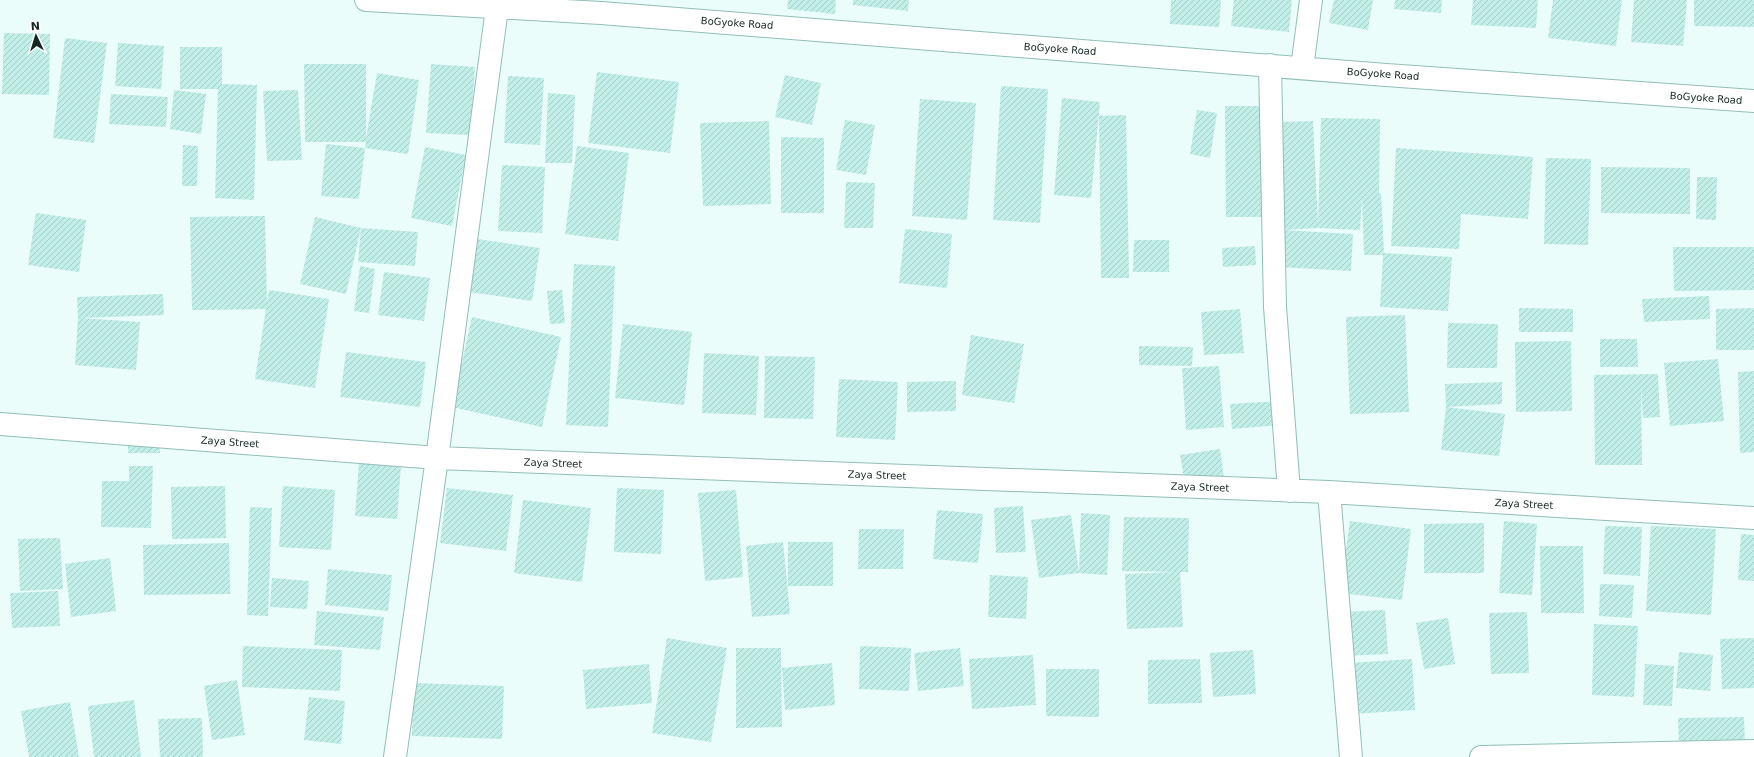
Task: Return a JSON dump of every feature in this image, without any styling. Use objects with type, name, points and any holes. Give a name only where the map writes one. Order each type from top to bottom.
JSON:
[{"type":"street","name":"BoGyoke Road","points":[[366,0],[497,8],[601,6],[1302,68],[1754,102]]},
{"type":"street","points":[[1302,68],[1311,0]]},
{"type":"street","points":[[395,757],[438,458],[497,8]]},
{"type":"street","points":[[1270,65],[1275,307],[1289,490]]},
{"type":"street","name":"Zaya Street","points":[[0,424],[438,458],[1289,490],[1754,518]]},
{"type":"street","points":[[1329,492],[1351,757]]},
{"type":"street","points":[[1481,757],[1754,751]]},
{"type":"building","points":[[788,0],[836,0],[835,14],[787,9]]},
{"type":"building","points":[[853,0],[909,0],[908,11],[853,5]]},
{"type":"building","points":[[1171,0],[1221,0],[1219,27],[1170,24]]},
{"type":"building","points":[[1234,0],[1292,0],[1289,32],[1231,26]]},
{"type":"building","points":[[1334,0],[1373,0],[1368,30],[1329,23]]},
{"type":"building","points":[[1395,0],[1442,0],[1441,13],[1394,9]]},
{"type":"building","points":[[1473,0],[1538,0],[1536,28],[1471,25]]},
{"type":"building","points":[[1553,0],[1622,0],[1616,46],[1548,38]]},
{"type":"building","points":[[1634,0],[1687,0],[1683,46],[1631,42]]},
{"type":"building","points":[[1694,0],[1754,0],[1754,27],[1694,26]]},
{"type":"building","points":[[4,33],[50,34],[49,95],[2,94]]},
{"type":"building","points":[[65,38],[107,43],[94,143],[53,138]]},
{"type":"building","points":[[118,43],[164,46],[161,89],[115,86]]},
{"type":"building","points":[[180,47],[222,47],[222,84],[257,85],[254,200],[215,198],[218,89],[180,89]]},
{"type":"building","points":[[304,64],[366,64],[366,138],[377,73],[419,80],[408,154],[365,148],[366,142],[305,142]]},
{"type":"building","points":[[431,64],[475,67],[470,135],[426,133]]},
{"type":"building","points":[[597,72],[679,82],[670,153],[588,143]]},
{"type":"building","points":[[785,75],[821,83],[812,125],[775,117]]},
{"type":"building","points":[[508,76],[544,78],[540,145],[504,143]]},
{"type":"building","points":[[1001,86],[1048,89],[1040,223],[993,220]]},
{"type":"building","points":[[174,90],[206,94],[201,134],[170,129]]},
{"type":"building","points":[[298,90],[302,160],[267,161],[263,91]]},
{"type":"building","points":[[548,93],[575,95],[572,163],[545,163]]},
{"type":"building","points":[[111,94],[168,97],[166,127],[109,124]]},
{"type":"building","points":[[1062,98],[1100,102],[1091,198],[1054,195]]},
{"type":"building","points":[[920,99],[976,103],[967,220],[912,216]]},
{"type":"building","points":[[1225,106],[1268,106],[1269,217],[1226,217]]},
{"type":"building","points":[[1197,110],[1217,113],[1210,158],[1190,154]]},
{"type":"building","points":[[1126,115],[1129,278],[1101,278],[1099,116]]},
{"type":"building","points":[[1321,118],[1380,119],[1379,193],[1381,193],[1384,253],[1452,257],[1448,311],[1380,307],[1383,255],[1364,255],[1362,197],[1360,230],[1318,228],[1284,230],[1279,122],[1313,121],[1318,225]]},
{"type":"building","points":[[845,120],[875,125],[866,175],[836,170]]},
{"type":"building","points":[[769,121],[771,204],[703,206],[700,123]]},
{"type":"building","points":[[781,137],[824,138],[824,213],[781,213]]},
{"type":"building","points":[[326,144],[365,148],[359,199],[321,196]]},
{"type":"building","points":[[183,145],[198,146],[197,186],[182,186]]},
{"type":"building","points":[[577,146],[629,153],[618,241],[565,234]]},
{"type":"building","points":[[425,147],[466,155],[452,226],[411,218]]},
{"type":"building","points":[[1396,148],[1533,157],[1528,219],[1461,214],[1459,249],[1391,246]]},
{"type":"building","points":[[1546,158],[1591,159],[1588,245],[1544,244]]},
{"type":"building","points":[[502,165],[545,167],[542,233],[498,231]]},
{"type":"building","points":[[1601,167],[1690,168],[1690,214],[1601,213]]},
{"type":"building","points":[[1697,177],[1717,177],[1716,220],[1696,219]]},
{"type":"building","points":[[846,182],[875,183],[873,228],[844,228]]},
{"type":"building","points":[[36,213],[86,220],[79,272],[28,265]]},
{"type":"building","points":[[265,216],[267,302],[269,290],[329,299],[315,388],[255,379],[266,309],[192,310],[190,217]]},
{"type":"building","points":[[315,217],[361,228],[346,294],[300,284]]},
{"type":"building","points":[[361,228],[418,232],[415,266],[358,262]]},
{"type":"building","points":[[905,229],[952,234],[947,288],[899,283]]},
{"type":"building","points":[[1281,230],[1353,234],[1351,271],[1279,267]]},
{"type":"building","points":[[477,239],[540,248],[532,301],[469,292]]},
{"type":"building","points":[[1134,240],[1169,240],[1169,272],[1133,272]]},
{"type":"building","points":[[1255,246],[1256,265],[1223,267],[1222,248]]},
{"type":"building","points":[[1673,247],[1754,247],[1754,290],[1674,291]]},
{"type":"building","points":[[574,264],[615,266],[608,427],[566,425]]},
{"type":"building","points":[[360,266],[375,269],[369,313],[354,311]]},
{"type":"building","points":[[384,272],[430,278],[424,321],[378,315]]},
{"type":"building","points":[[562,290],[565,323],[550,324],[547,291]]},
{"type":"building","points":[[163,294],[164,315],[80,318],[140,322],[136,370],[75,365],[78,318],[77,297]]},
{"type":"building","points":[[1709,296],[1710,319],[1644,322],[1642,299]]},
{"type":"building","points":[[1519,308],[1573,309],[1573,332],[1519,332]]},
{"type":"building","points":[[1754,308],[1754,350],[1716,350],[1716,309]]},
{"type":"building","points":[[1240,309],[1244,353],[1204,355],[1201,312]]},
{"type":"building","points":[[1405,315],[1409,412],[1350,414],[1346,317]]},
{"type":"building","points":[[472,317],[561,337],[542,427],[452,407]]},
{"type":"building","points":[[1448,323],[1498,324],[1497,368],[1447,368]]},
{"type":"building","points":[[623,324],[692,332],[684,405],[615,398]]},
{"type":"building","points":[[971,335],[1024,344],[1014,403],[962,395]]},
{"type":"building","points":[[1600,339],[1637,339],[1638,367],[1600,367]]},
{"type":"building","points":[[1571,341],[1572,411],[1516,412],[1515,342]]},
{"type":"building","points":[[1139,346],[1193,347],[1192,366],[1139,365]]},
{"type":"building","points":[[346,352],[426,362],[420,407],[340,397]]},
{"type":"building","points":[[704,353],[759,356],[756,415],[702,413]]},
{"type":"building","points":[[765,356],[815,357],[813,419],[764,418]]},
{"type":"building","points":[[1718,359],[1724,421],[1670,426],[1664,363]]},
{"type":"building","points":[[1219,366],[1224,427],[1186,430],[1182,368]]},
{"type":"building","points":[[1754,371],[1754,452],[1740,453],[1738,372]]},
{"type":"building","points":[[1658,374],[1660,417],[1643,418],[1641,386],[1642,465],[1595,465],[1594,375]]},
{"type":"building","points":[[839,379],[898,382],[895,440],[836,437]]},
{"type":"building","points":[[956,381],[956,411],[907,412],[907,382]]},
{"type":"building","points":[[1502,382],[1502,404],[1446,407],[1445,384]]},
{"type":"building","points":[[1278,401],[1280,425],[1232,429],[1230,404]]},
{"type":"building","points":[[1446,407],[1505,414],[1499,456],[1441,450]]},
{"type":"building","points":[[128,437],[160,438],[160,453],[128,453]]},
{"type":"building","points":[[1220,449],[1224,478],[1185,484],[1180,455]]},
{"type":"building","points":[[359,462],[401,465],[397,519],[355,516]]},
{"type":"building","points":[[129,466],[153,466],[151,528],[101,527],[102,481],[129,481]]},
{"type":"building","points":[[225,486],[226,538],[172,539],[171,487]]},
{"type":"building","points":[[283,486],[335,490],[331,550],[279,547]]},
{"type":"building","points":[[447,488],[513,495],[506,551],[440,543]]},
{"type":"building","points":[[617,488],[664,490],[661,554],[614,552]]},
{"type":"building","points":[[736,490],[743,577],[705,581],[698,493]]},
{"type":"building","points":[[523,500],[591,508],[582,582],[514,573]]},
{"type":"building","points":[[1023,506],[1026,552],[996,553],[994,508]]},
{"type":"building","points":[[250,507],[272,508],[268,616],[247,615]]},
{"type":"building","points":[[937,510],[983,514],[978,563],[933,559]]},
{"type":"building","points":[[1081,513],[1110,515],[1107,575],[1079,573]]},
{"type":"building","points":[[1071,515],[1079,573],[1039,578],[1031,520]]},
{"type":"building","points":[[1124,517],[1189,518],[1188,572],[1180,572],[1183,627],[1127,629],[1125,574],[1177,572],[1122,571]]},
{"type":"building","points":[[1350,521],[1411,529],[1402,600],[1340,593]]},
{"type":"building","points":[[1504,521],[1537,524],[1532,595],[1499,593]]},
{"type":"building","points":[[1484,523],[1484,573],[1424,573],[1424,524]]},
{"type":"building","points":[[1605,526],[1642,527],[1640,576],[1603,574]]},
{"type":"building","points":[[1651,526],[1716,529],[1711,615],[1646,611]]},
{"type":"building","points":[[859,529],[904,529],[903,569],[858,569]]},
{"type":"building","points":[[1741,534],[1754,535],[1754,581],[1738,580]]},
{"type":"building","points":[[60,538],[63,589],[20,591],[18,539]]},
{"type":"building","points":[[783,542],[790,614],[752,617],[746,546]]},
{"type":"building","points":[[788,542],[833,542],[833,586],[788,586]]},
{"type":"building","points":[[229,543],[230,594],[144,595],[143,545]]},
{"type":"building","points":[[1540,546],[1583,546],[1584,613],[1541,613]]},
{"type":"building","points":[[110,558],[116,611],[71,617],[65,564]]},
{"type":"building","points":[[328,569],[392,575],[388,611],[325,605]]},
{"type":"building","points":[[990,575],[1028,577],[1026,619],[988,617]]},
{"type":"building","points":[[272,578],[309,581],[307,609],[270,607]]},
{"type":"building","points":[[1600,584],[1634,585],[1632,618],[1599,616]]},
{"type":"building","points":[[58,591],[60,626],[12,628],[10,593]]},
{"type":"building","points":[[1385,610],[1388,654],[1344,656],[1341,612]]},
{"type":"building","points":[[317,611],[384,617],[380,650],[314,645]]},
{"type":"building","points":[[1527,612],[1529,673],[1491,674],[1489,613]]},
{"type":"building","points":[[1448,618],[1455,664],[1424,669],[1416,623]]},
{"type":"building","points":[[1594,624],[1638,626],[1634,697],[1592,695]]},
{"type":"building","points":[[667,638],[727,648],[711,742],[652,733]]},
{"type":"building","points":[[1754,638],[1754,688],[1722,689],[1720,639]]},
{"type":"building","points":[[243,646],[342,650],[340,691],[242,687]]},
{"type":"building","points":[[860,646],[911,648],[909,691],[859,689]]},
{"type":"building","points":[[736,648],[781,648],[782,727],[736,728]]},
{"type":"building","points":[[960,648],[964,686],[918,691],[914,653]]},
{"type":"building","points":[[1253,650],[1256,694],[1213,697],[1210,653]]},
{"type":"building","points":[[1679,652],[1713,655],[1710,691],[1676,688]]},
{"type":"building","points":[[1033,655],[1036,705],[972,709],[969,659]]},
{"type":"building","points":[[1200,659],[1202,703],[1148,704],[1148,660]]},
{"type":"building","points":[[1412,659],[1415,710],[1352,714],[1349,663]]},
{"type":"building","points":[[832,663],[835,705],[785,710],[782,668]]},
{"type":"building","points":[[649,664],[652,703],[586,709],[583,670]]},
{"type":"building","points":[[1645,664],[1674,666],[1672,706],[1643,705]]},
{"type":"building","points":[[1046,669],[1099,669],[1099,717],[1046,716]]},
{"type":"building","points":[[237,680],[245,735],[212,740],[204,686]]},
{"type":"building","points":[[413,683],[504,686],[502,739],[412,736]]},
{"type":"building","points":[[309,697],[345,701],[341,744],[304,740]]},
{"type":"building","points":[[134,700],[141,757],[94,757],[88,706]]},
{"type":"building","points":[[70,702],[79,757],[29,757],[21,711]]},
{"type":"building","points":[[1744,717],[1745,744],[1679,746],[1678,718]]},
{"type":"building","points":[[202,718],[203,757],[160,757],[158,719]]}]
